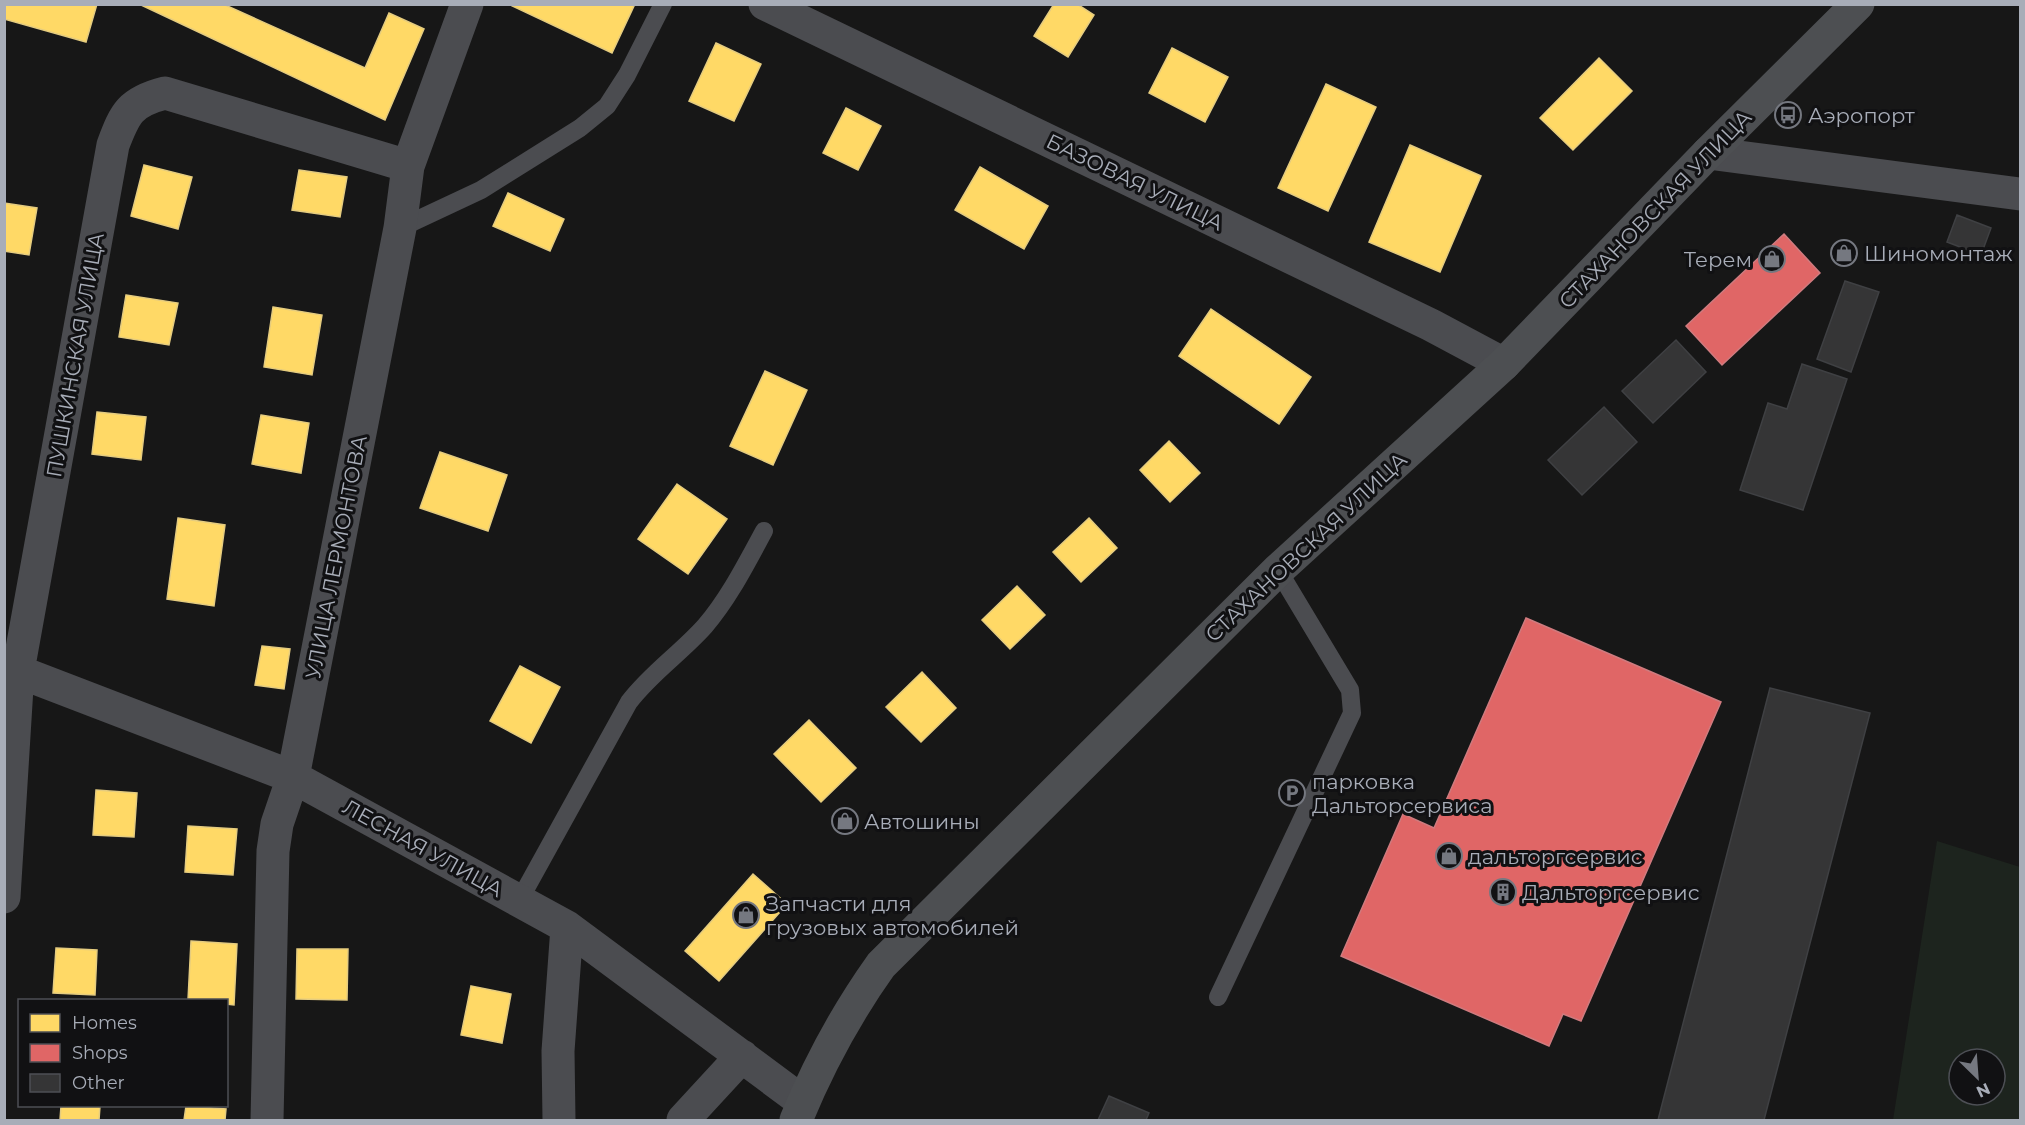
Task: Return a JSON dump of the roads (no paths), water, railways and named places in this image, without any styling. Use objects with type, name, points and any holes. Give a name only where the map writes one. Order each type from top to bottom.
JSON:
[{"type":"main road","name":"СТАХАНОВСКАЯ УЛИЦА","points":[[799,1111],[822,1058],[849,1011],[881,964],[1278,570],[1504,364],[1708,153],[1858,4]]},
{"type":"street","name":"УЛИЦА ЛЕРМОНТОВА","points":[[267,1120],[273,851],[277,824],[293,777],[400,228],[408,166],[467,4]]},
{"type":"street","name":"БАЗОВАЯ УЛИЦА","points":[[765,4],[1421,320],[1504,364]]},
{"type":"street","name":"ПУШКИНСКАЯ УЛИЦА","points":[[4,897],[11,669],[113,145],[124,116],[133,105],[146,97],[165,93],[408,166]]},
{"type":"street","points":[[1708,153],[2020,194]]},
{"type":"street","name":"ЛЕСНАЯ УЛИЦА","points":[[11,669],[293,777],[567,927],[742,1056],[799,1111]]},
{"type":"street","points":[[559,1120],[558,1051],[567,927]]},
{"type":"street","points":[[683,1120],[742,1056]]},
{"type":"lane","points":[[400,228],[481,190],[580,128],[607,106],[627,75],[663,4]]},
{"type":"lane","points":[[519,901],[629,702],[644,683],[703,628],[722,605],[764,531]]},
{"type":"lane","points":[[1218,997],[1352,713],[1350,690],[1278,570]]},
{"type":"place","name":"Аэропорт","points":[[1788,115]]},
{"type":"place","name":"Шиномонтаж","points":[[1844,253]]},
{"type":"place","name":"Терем","points":[[1772,259]]},
{"type":"place","name":"парковка Дальторсервиса","points":[[1292,793]]},
{"type":"place","name":"Автошины","points":[[845,821]]},
{"type":"place","name":"дальторгсервис","points":[[1449,856]]},
{"type":"place","name":"Дальторгсервис","points":[[1503,892]]},
{"type":"place","name":"Запчасти для грузовых автомобилей","points":[[746,915]]}]
